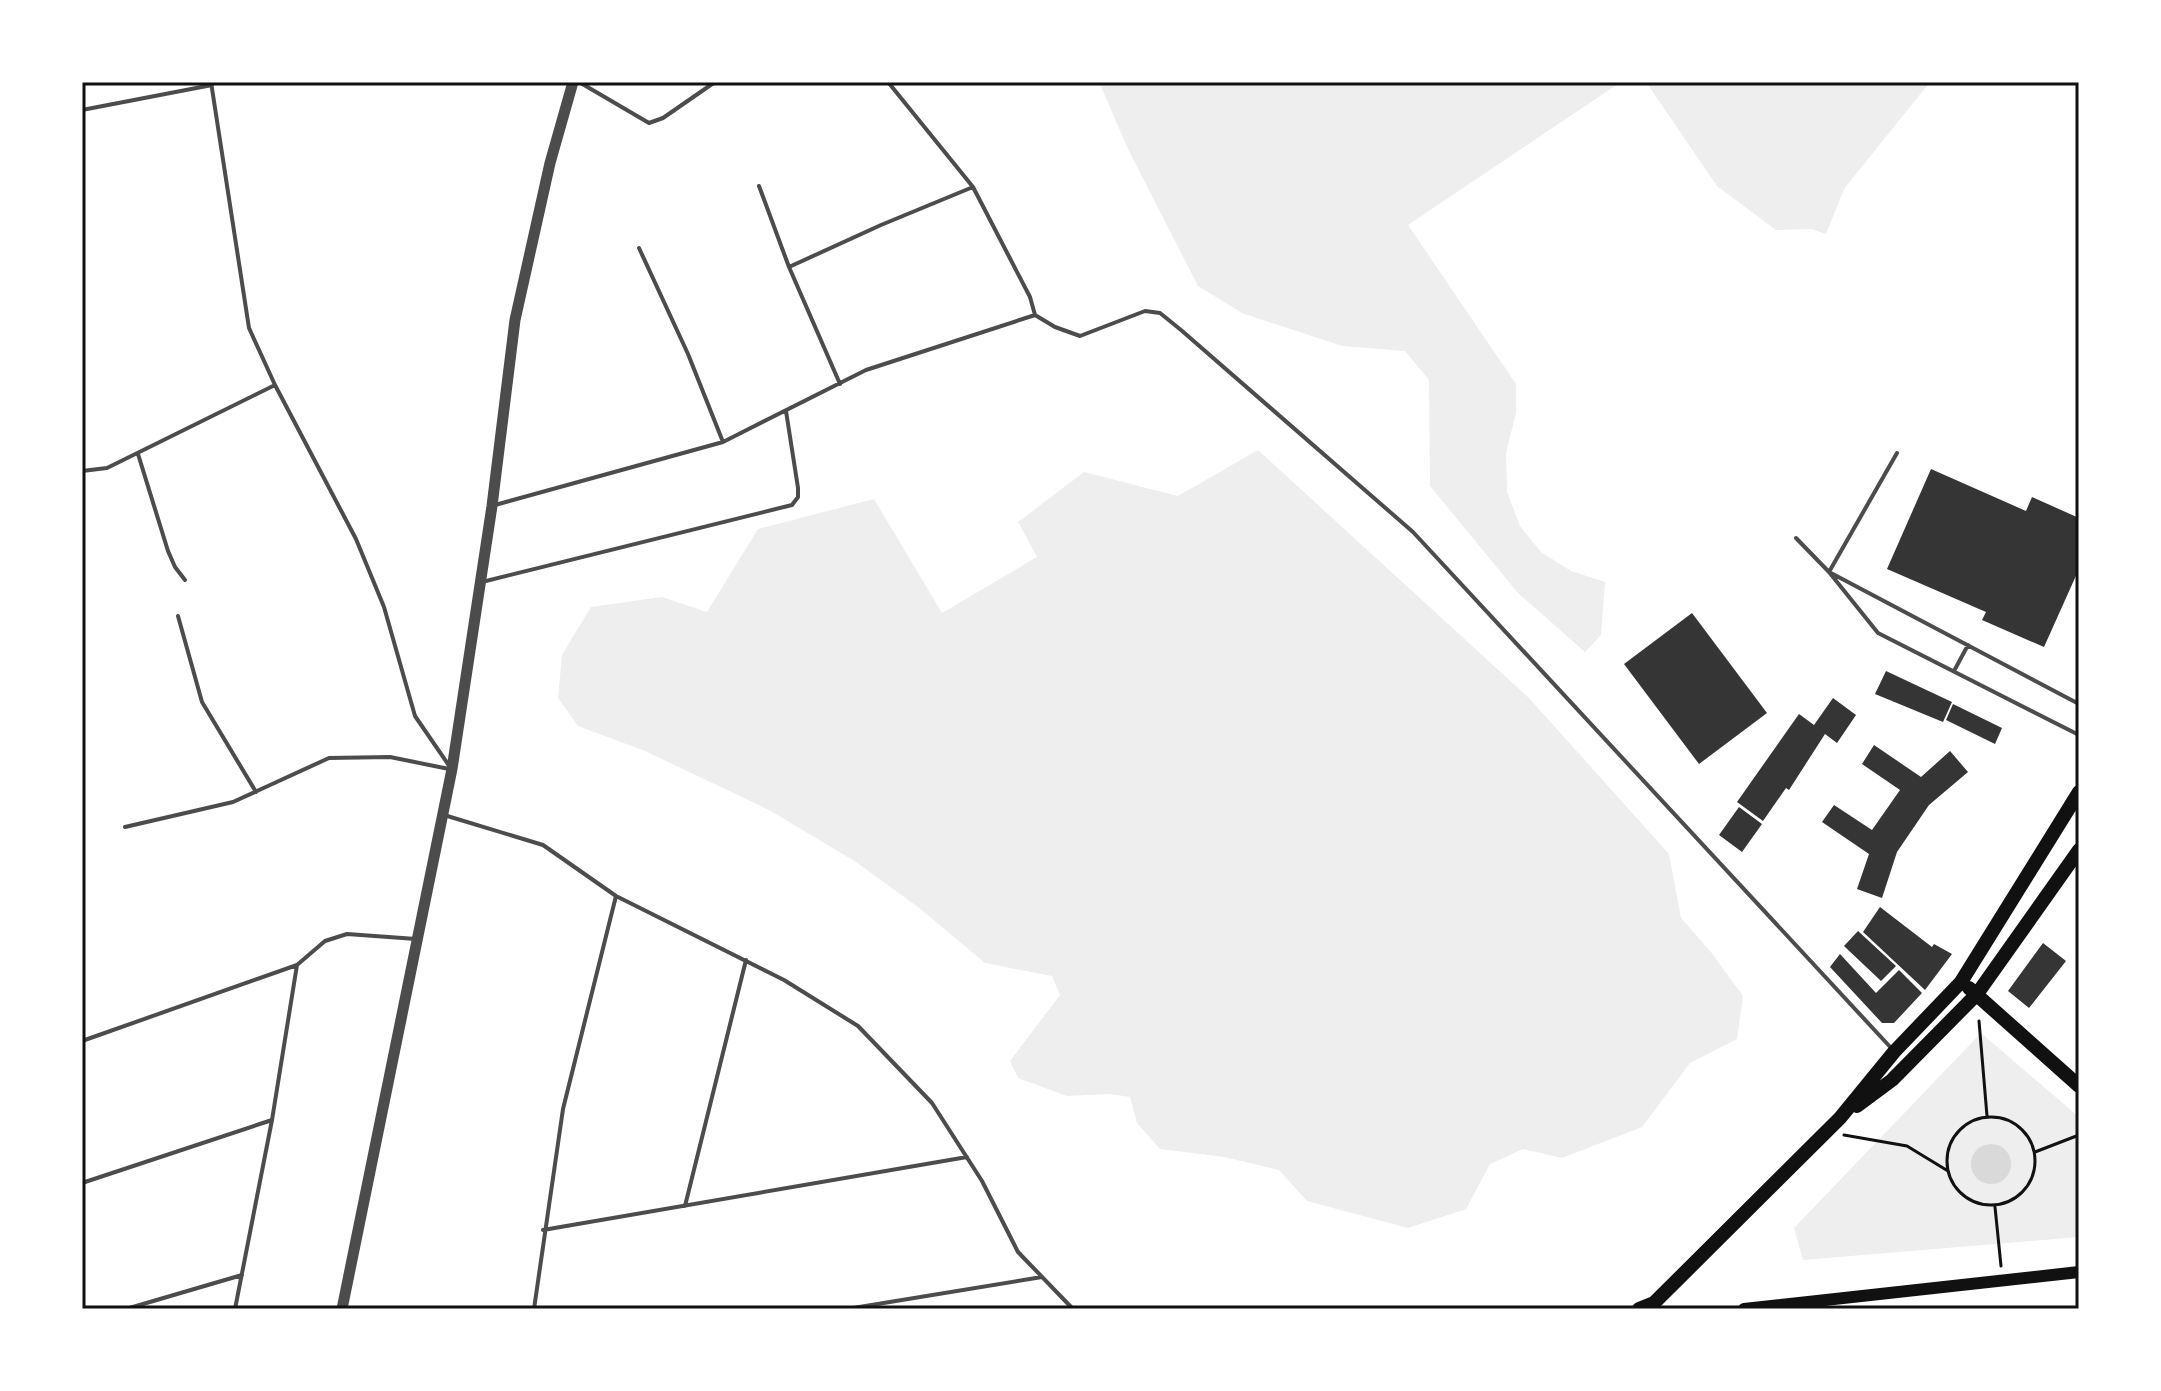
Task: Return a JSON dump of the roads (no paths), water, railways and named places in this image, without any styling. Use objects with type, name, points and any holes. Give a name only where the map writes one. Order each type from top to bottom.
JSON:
[{"type":"main road","points":[[1639,1309],[1656,1306],[1840,1118],[1894,1052],[1961,982],[2079,792]]},
{"type":"main road","points":[[1840,1118],[1892,1080],[1977,994],[2079,850]]},
{"type":"main road","points":[[1961,982],[2079,1086]]},
{"type":"main road","points":[[1744,1309],[2079,1272]]},
{"type":"street","points":[[342,1309],[444,815],[492,506],[515,320],[550,163],[576,82]]},
{"type":"lane","points":[[576,82],[649,123],[663,118],[715,82]]},
{"type":"lane","points":[[888,82],[973,187],[1030,297],[1035,315],[1055,327],[1080,336],[1145,311],[1160,313],[1181,330],[1413,532],[1894,1052]]},
{"type":"lane","points":[[82,110],[211,84],[249,328],[362,553],[384,607],[415,716],[452,769]]},
{"type":"lane","points":[[759,186],[789,267],[840,384]]},
{"type":"lane","points":[[789,267],[973,187]]},
{"type":"lane","points":[[639,248],[688,354],[723,442]]},
{"type":"lane","points":[[492,506],[723,442],[866,370],[1035,315]]},
{"type":"lane","points":[[82,471],[107,468],[275,385]]},
{"type":"lane","points":[[480,582],[792,505],[798,497],[798,488],[786,411]]},
{"type":"lane","points":[[1829,572],[1897,453]]},
{"type":"lane","points":[[138,454],[168,551],[185,580]]},
{"type":"lane","points":[[1796,538],[1829,572],[1878,633],[2079,735]]},
{"type":"lane","points":[[1829,572],[2079,704]]},
{"type":"lane","points":[[178,616],[202,702],[256,792]]},
{"type":"lane","points":[[1954,671],[1968,645]]},
{"type":"lane","points":[[125,827],[206,811],[329,758],[390,757],[452,769]]},
{"type":"lane","points":[[444,815],[543,845],[616,896],[784,980],[858,1026],[932,1103],[982,1181],[1018,1252],[1073,1309]]},
{"type":"lane","points":[[534,1309],[543,1230],[563,1109],[616,896]]},
{"type":"lane","points":[[82,1041],[297,965],[325,941],[347,934],[417,939]]},
{"type":"lane","points":[[685,1206],[746,960]]},
{"type":"lane","points":[[235,1309],[272,1120],[297,965]]},
{"type":"lane","points":[[82,1183],[272,1120]]},
{"type":"lane","points":[[543,1230],[967,1157]]},
{"type":"lane","points":[[126,1309],[242,1275]]},
{"type":"lane","points":[[847,1309],[1042,1277]]}]
